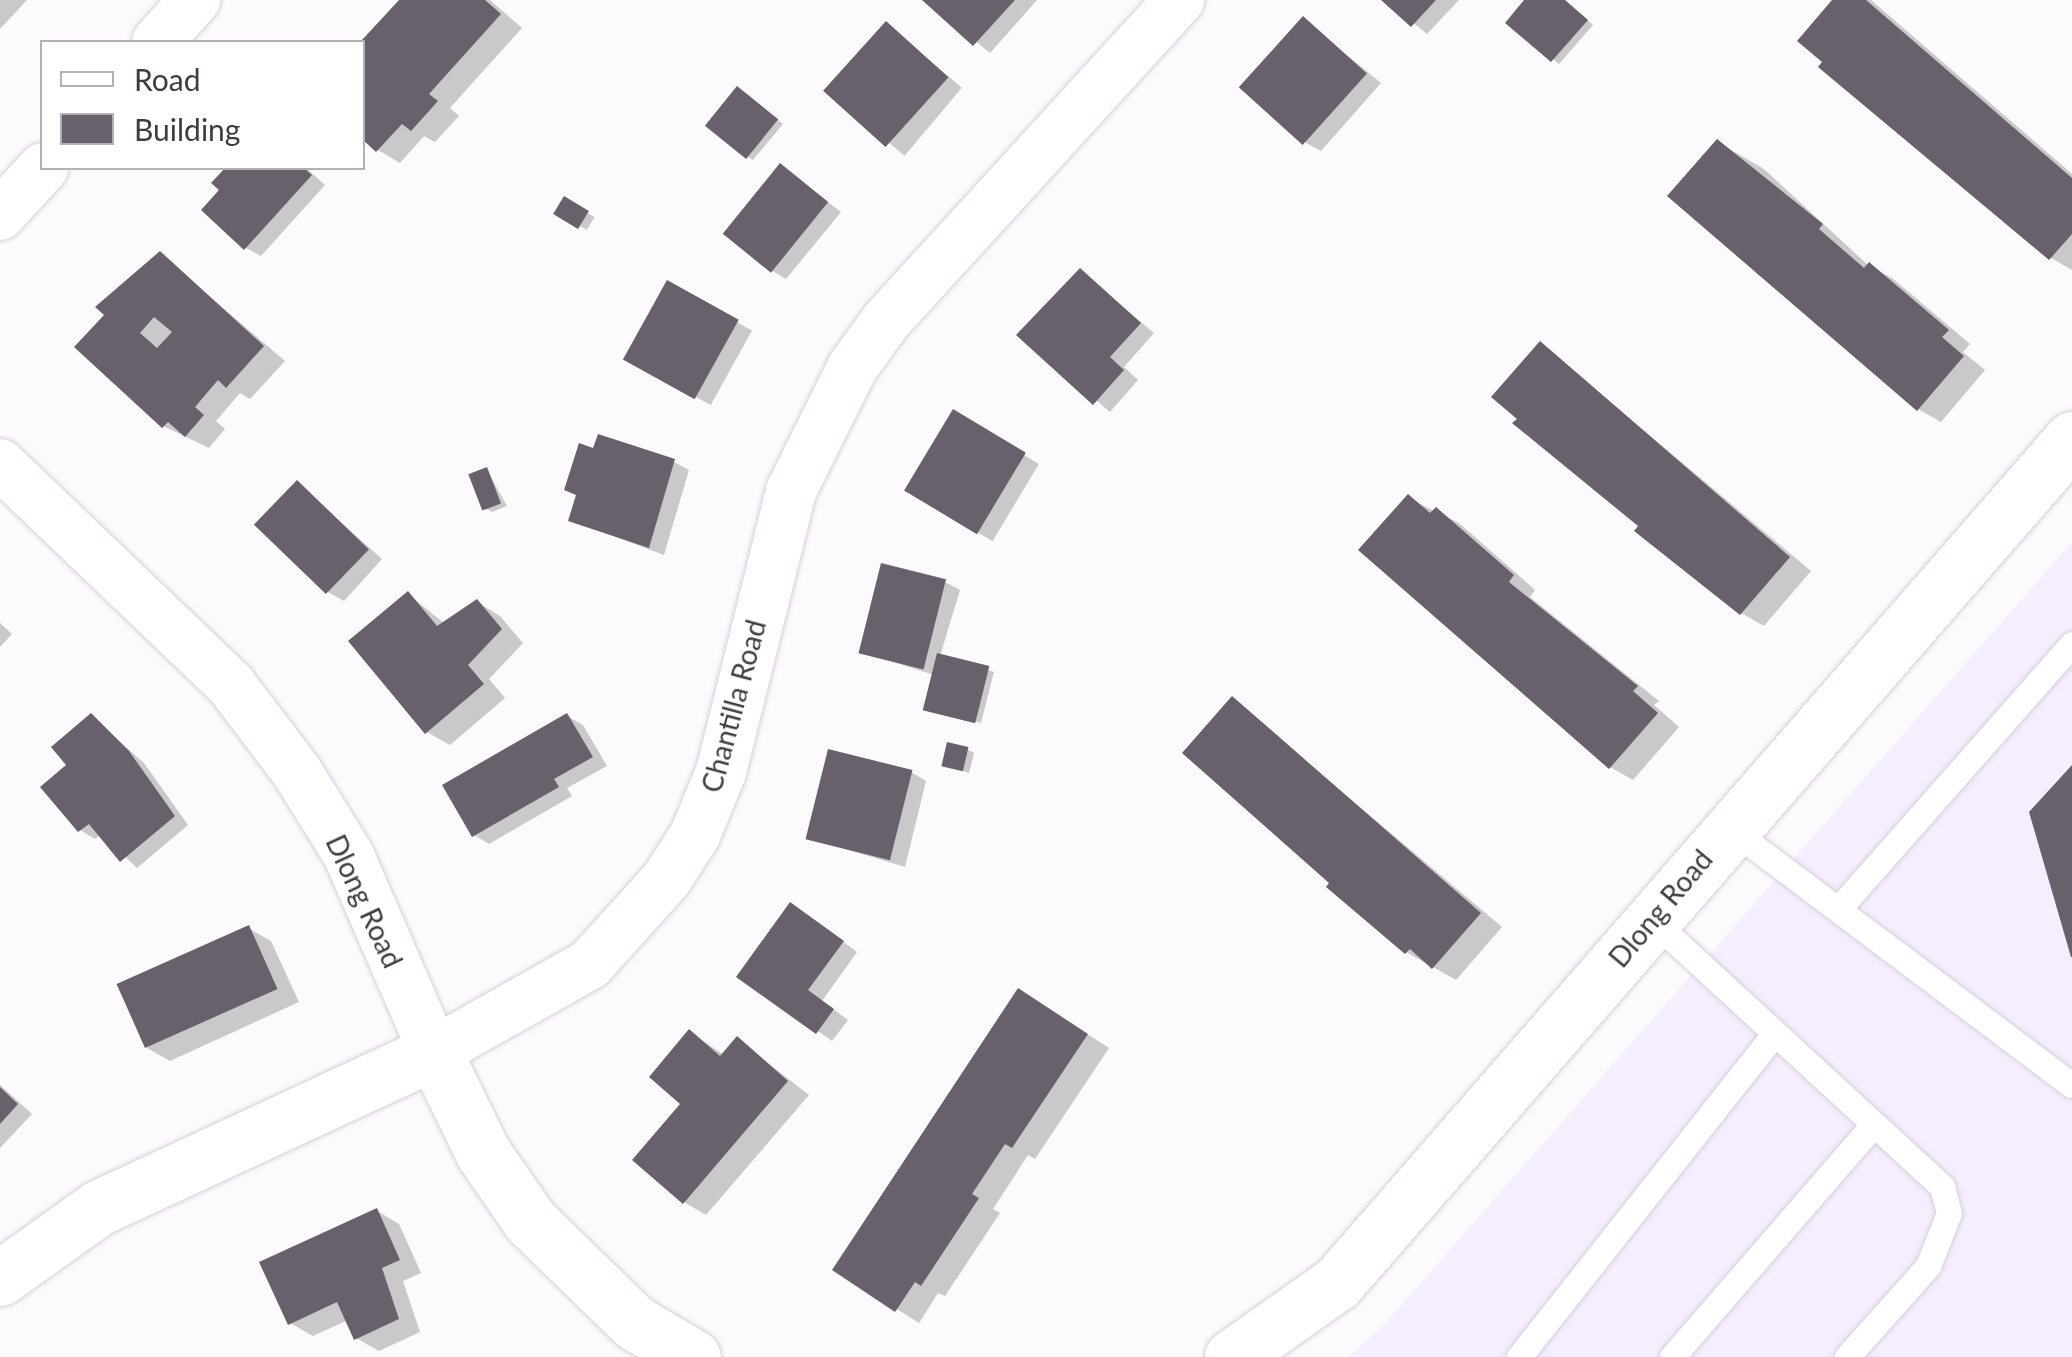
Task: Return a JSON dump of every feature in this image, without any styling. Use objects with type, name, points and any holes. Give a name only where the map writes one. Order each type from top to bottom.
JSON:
[{"type":"street","points":[[158,40],[195,0]]},
{"type":"street","name":"Chantilla Road","points":[[0,1278],[98,1208],[434,1052],[590,964],[666,880],[695,835],[720,772],[791,491],[852,368],[886,321],[1179,0]]},
{"type":"street","points":[[0,215],[41,170]]},
{"type":"street","name":"Dlong Road","points":[[1232,1357],[1337,1283],[1728,827],[2072,439]]},
{"type":"street","name":"Dlong Road","points":[[0,464],[231,684],[297,772],[349,856],[434,1052],[483,1153],[530,1221],[634,1323],[693,1357]]},
{"type":"lane","points":[[1841,906],[2072,644]]},
{"type":"lane","points":[[1728,827],[1841,906],[2072,1085]]},
{"type":"lane","points":[[1651,918],[1942,1187],[1949,1213],[1928,1266],[1848,1357]]},
{"type":"lane","points":[[1519,1357],[1774,1034]]},
{"type":"lane","points":[[1672,1357],[1872,1124]]},
{"type":"shaded area","points":[[2072,542],[2072,1357],[1348,1357],[1381,1328]]},
{"type":"building","points":[[399,0],[485,0],[501,14],[429,94],[438,101],[411,131],[402,124],[376,152],[365,142],[362,40]]},
{"type":"building","points":[[922,0],[1015,0],[973,46]]},
{"type":"building","points":[[1381,0],[1436,0],[1411,27]]},
{"type":"building","points":[[1524,0],[1565,0],[1588,20],[1551,62],[1505,23]]},
{"type":"building","points":[[1832,0],[1866,0],[2072,178],[2072,234],[2049,260],[1818,67],[1822,62],[1797,41]]},
{"type":"building","points":[[1303,16],[1367,74],[1303,145],[1239,87]]},
{"type":"building","points":[[886,21],[948,77],[886,147],[823,91]]},
{"type":"building","points":[[737,86],[778,119],[746,159],[705,126]]},
{"type":"building","points":[[1717,139],[1823,224],[1819,229],[1864,268],[1869,262],[1949,330],[1942,337],[1964,356],[1917,411],[1667,196]]},
{"type":"building","points":[[780,163],[828,202],[771,273],[723,234]]},
{"type":"building","points":[[223,170],[306,170],[312,175],[244,250],[201,210],[219,190],[211,183]]},
{"type":"building","points":[[564,196],[589,211],[578,229],[553,214]]},
{"type":"building","points":[[160,251],[264,346],[226,388],[218,380],[195,407],[204,415],[185,437],[168,422],[162,428],[74,347],[104,315],[95,307]],"holes":[[[154,317],[172,332],[157,348],[140,333]]]},
{"type":"building","points":[[1080,268],[1141,323],[1110,357],[1124,370],[1093,405],[1016,335]]},
{"type":"building","points":[[667,280],[739,320],[695,399],[623,360]]},
{"type":"building","points":[[1540,341],[1790,557],[1740,615],[1634,531],[1638,526],[1512,423],[1517,419],[1491,397]]},
{"type":"building","points":[[953,409],[1026,453],[977,534],[904,490]]},
{"type":"building","points":[[598,434],[675,459],[649,548],[568,521],[576,495],[564,490],[579,443],[593,448]]},
{"type":"building","points":[[487,467],[501,503],[482,511],[468,474]]},
{"type":"building","points":[[297,480],[369,549],[326,594],[254,525]]},
{"type":"building","points":[[1408,494],[1430,513],[1436,507],[1514,575],[1509,582],[1638,686],[1633,691],[1658,713],[1609,769],[1358,550]]},
{"type":"building","points":[[881,563],[946,579],[924,669],[859,653]]},
{"type":"building","points":[[408,591],[437,626],[477,599],[502,629],[468,665],[484,684],[425,734],[348,641]]},
{"type":"building","points":[[937,653],[989,666],[975,723],[923,710]]},
{"type":"building","points":[[1232,696],[1481,913],[1432,969],[1410,949],[1405,954],[1326,887],[1329,883],[1182,753]]},
{"type":"building","points":[[91,713],[129,751],[175,816],[120,862],[89,824],[78,832],[40,787],[66,765],[51,747]]},
{"type":"building","points":[[567,713],[593,757],[554,779],[559,787],[472,837],[442,785]]},
{"type":"building","points":[[947,742],[968,747],[963,771],[941,766]]},
{"type":"building","points":[[828,749],[912,770],[890,860],[806,839]]},
{"type":"building","points":[[2072,765],[2072,957],[2071,957],[2029,812]]},
{"type":"building","points":[[790,902],[844,941],[808,990],[834,1009],[816,1034],[736,977]]},
{"type":"building","points":[[249,925],[277,989],[145,1048],[117,984]]},
{"type":"building","points":[[1018,988],[1088,1034],[1012,1148],[1005,1144],[972,1194],[979,1198],[921,1286],[915,1282],[895,1312],[832,1270]]},
{"type":"building","points":[[689,1029],[720,1056],[737,1036],[788,1081],[683,1204],[632,1160],[680,1104],[649,1077]]},
{"type":"building","points":[[0,1087],[18,1104],[0,1124]]},
{"type":"building","points":[[377,1208],[400,1260],[382,1268],[399,1319],[354,1340],[337,1302],[288,1325],[259,1262]]}]
